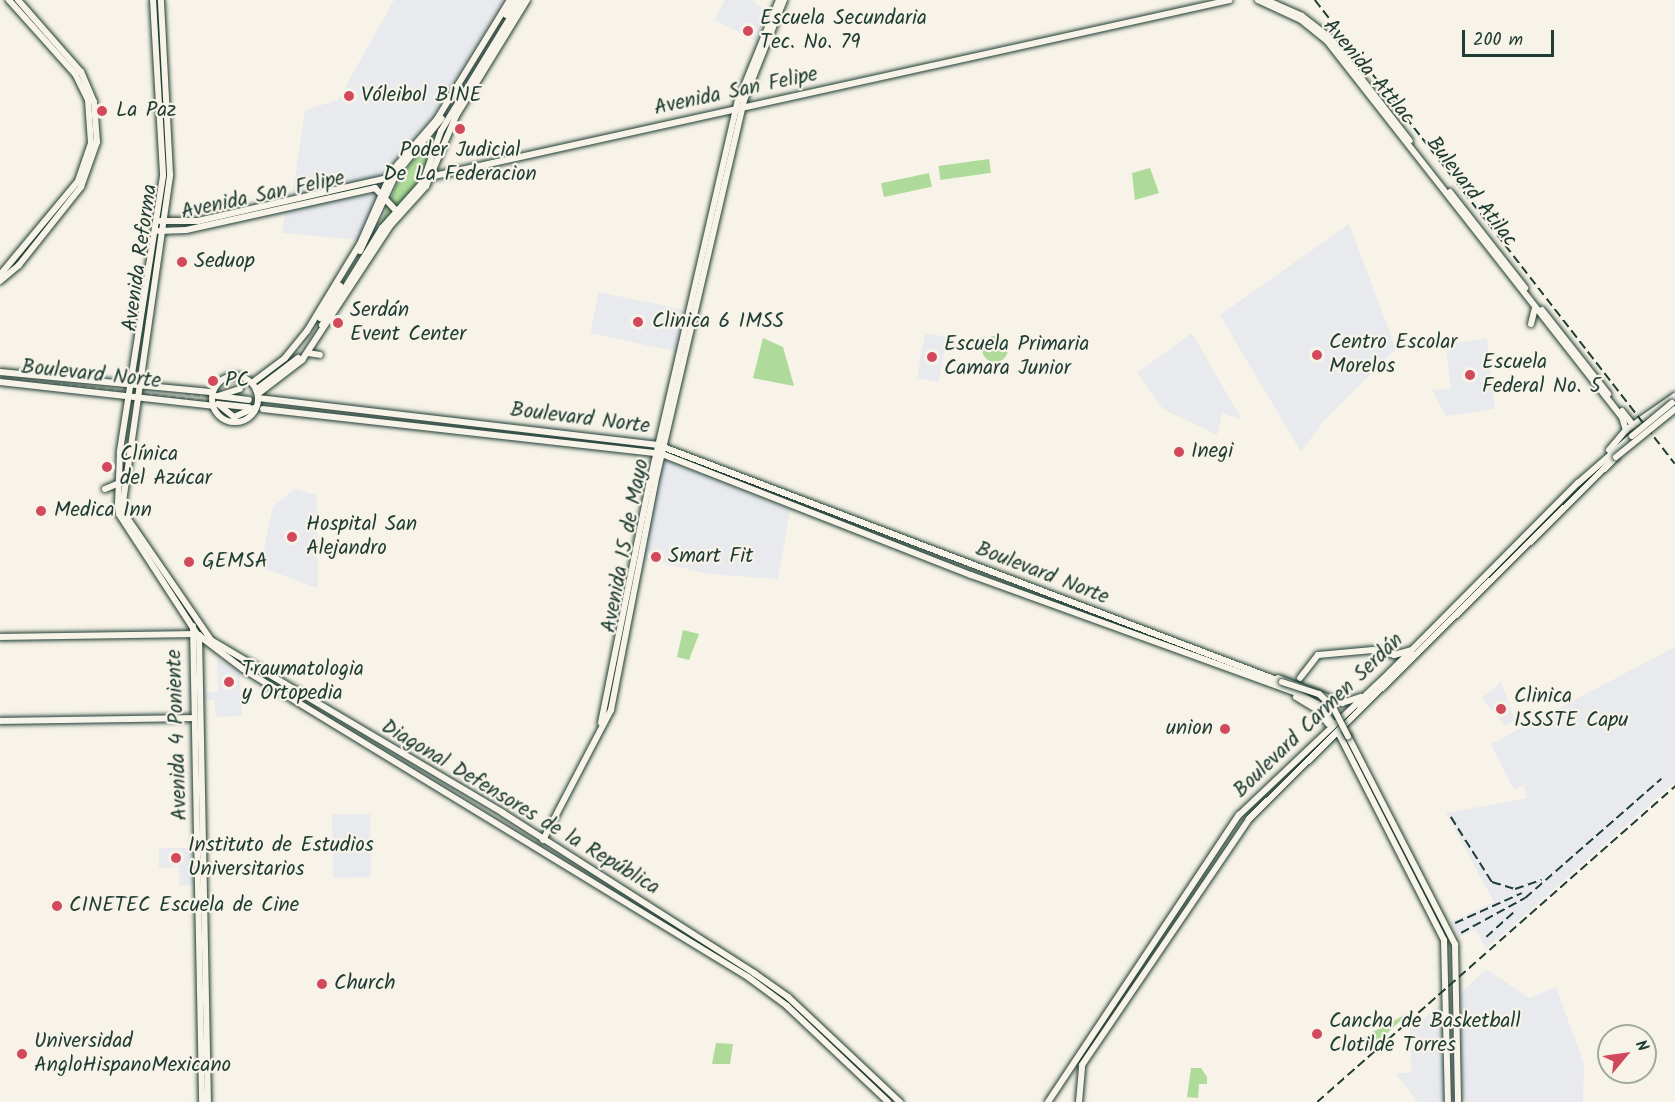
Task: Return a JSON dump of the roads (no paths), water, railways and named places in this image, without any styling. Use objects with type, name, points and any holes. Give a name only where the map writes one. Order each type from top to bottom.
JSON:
[{"type":"main road","points":[[0,275],[78,181],[91,143],[88,100],[76,75],[9,0]]},
{"type":"main road","points":[[0,281],[19,265],[81,187],[97,142],[94,102],[81,72],[18,0]]},
{"type":"main road","name":"Avenida Reforma","points":[[118,504],[117,484],[160,221],[163,158],[153,0]]},
{"type":"main road","name":"Avenida Reforma","points":[[160,221],[166,208],[170,158],[161,0]]},
{"type":"main road","points":[[359,250],[389,178],[409,150],[437,119],[510,0]]},
{"type":"main road","points":[[216,399],[234,417],[257,402],[290,373],[308,352],[399,214],[428,175],[456,116],[513,24],[521,0]]},
{"type":"main road","points":[[428,175],[433,153],[486,57],[521,0]]},
{"type":"main road","points":[[266,378],[291,358],[312,327],[386,201],[396,174],[436,127],[521,0]]},
{"type":"main road","name":"Avenida 15 de Mayo","points":[[539,845],[581,766],[607,708],[659,454],[739,107],[779,0]]},
{"type":"main road","name":"Avenida 15 de Mayo","points":[[739,107],[784,0]]},
{"type":"main road","name":"Avenida San Felipe","points":[[739,107],[1212,0]]},
{"type":"main road","name":"Avenida San Felipe","points":[[428,175],[1230,0]]},
{"type":"main road","name":"Avenida Attlac","points":[[1258,0],[1301,20],[1324,38],[1399,130],[1622,417],[1626,430]]},
{"type":"main road","name":"Bulevard Atilac","points":[[1266,0],[1302,16],[1330,38],[1399,130],[1633,425]]},
{"type":"main road","points":[[499,36],[513,24]]},
{"type":"main road","points":[[486,57],[495,54]]},
{"type":"main road","points":[[747,90],[754,98]]},
{"type":"main road","points":[[409,150],[430,144],[433,153]]},
{"type":"main road","name":"Avenida San Felipe","points":[[158,231],[353,190],[396,174]]},
{"type":"main road","name":"Avenida San Felipe","points":[[160,221],[179,223],[353,190],[375,188],[382,193]]},
{"type":"main road","points":[[382,193],[386,201],[399,214]]},
{"type":"main road","points":[[166,208],[179,223]]},
{"type":"main road","points":[[257,402],[301,354],[379,232],[399,214]]},
{"type":"main road","points":[[1531,324],[1536,316],[1534,305]]},
{"type":"main road","points":[[252,383],[285,358],[312,327]]},
{"type":"main road","points":[[308,352],[320,355]]},
{"type":"main road","name":"Boulevard Norte","points":[[0,372],[135,383],[216,399]]},
{"type":"main road","points":[[216,399],[229,376],[252,383]]},
{"type":"main road","name":"Boulevard Norte","points":[[0,382],[133,396],[320,406],[661,446],[1281,682],[1319,694],[1331,705],[1348,736],[1455,944],[1458,1102]]},
{"type":"main road","points":[[252,383],[257,402]]},
{"type":"main road","points":[[216,399],[240,388]]},
{"type":"main road","name":"Avenida Reforma","points":[[121,514],[133,396]]},
{"type":"main road","name":"Boulevard Norte","points":[[257,402],[320,415],[659,454],[1214,666],[1305,695],[1328,713],[1334,721]]},
{"type":"main road","points":[[1614,446],[1626,430],[1662,406],[1674,402]]},
{"type":"main road","name":"Boulevard Carmen Serdán","points":[[1048,1102],[1239,815],[1441,623],[1578,483],[1674,402]]},
{"type":"main road","name":"Boulevard Carmen Serdán","points":[[1082,1069],[1205,881],[1268,798],[1425,650],[1616,457],[1674,402]]},
{"type":"main road","points":[[1578,483],[1633,425]]},
{"type":"main road","points":[[105,489],[117,484]]},
{"type":"main road","name":"Diagonal Defensores de la República","points":[[118,504],[121,514],[197,632],[243,669],[539,845],[768,992],[888,1102]]},
{"type":"main road","name":"Diagonal Defensores de la República","points":[[121,514],[194,619]]},
{"type":"main road","points":[[1532,529],[1542,531]]},
{"type":"main road","name":"Avenida 4 Poniente","points":[[194,619],[197,632],[200,718],[208,1102]]},
{"type":"main road","points":[[1441,623],[1446,628]]},
{"type":"main road","points":[[0,637],[197,632]]},
{"type":"main road","name":"Diagonal Defensores de la República","points":[[197,632],[243,662],[543,838],[772,985],[900,1102]]},
{"type":"main road","name":"Avenida 4 Poniente","points":[[197,632],[192,718],[202,1102]]},
{"type":"main road","points":[[1300,678],[1318,655],[1373,650],[1394,655],[1414,648]]},
{"type":"main road","points":[[1348,716],[1425,650]]},
{"type":"main road","points":[[1223,660],[1312,688],[1342,703],[1367,694]]},
{"type":"main road","points":[[1214,666],[1303,700],[1326,720],[1327,731]]},
{"type":"main road","points":[[0,721],[200,718]]},
{"type":"main road","points":[[1339,734],[1444,940],[1449,1102]]},
{"type":"main road","points":[[1198,876],[1205,881]]},
{"type":"main road","points":[[1070,1072],[1082,1069],[1079,1102]]},
{"type":"tunnel","points":[[240,389],[266,378]]},
{"type":"tunnel","points":[[54,385],[218,404]]},
{"type":"tunnel","points":[[185,392],[217,396]]},
{"type":"tunnel","points":[[249,400],[266,402]]},
{"type":"tunnel","points":[[1300,678],[1303,693]]},
{"type":"railway","points":[[1315,0],[1675,464]]},
{"type":"railway","points":[[1461,933],[1525,898],[1661,779]]},
{"type":"railway","points":[[1317,1102],[1675,786]]},
{"type":"railway","points":[[1451,817],[1492,882],[1515,889],[1541,880]]},
{"type":"railway","points":[[1455,923],[1522,893]]},
{"type":"railway","points":[[1486,937],[1516,910]]},
{"type":"place","name":"Escuela Secundaria Tec. No. 79","points":[[748,31]]},
{"type":"place","name":"Vóleibol BINE","points":[[349,96]]},
{"type":"place","name":"La Paz","points":[[102,111]]},
{"type":"place","name":"Poder Judicial De La Federacion","points":[[460,129]]},
{"type":"place","name":"Seduop","points":[[182,262]]},
{"type":"place","name":"Clinica 6 IMSS","points":[[638,322]]},
{"type":"place","name":"Serdán Event Center","points":[[338,323]]},
{"type":"place","name":"Centro Escolar Morelos","points":[[1317,355]]},
{"type":"place","name":"Escuela Primaria Camara Junior","points":[[932,357]]},
{"type":"place","name":"Escuela Federal No. 5","points":[[1470,375]]},
{"type":"place","name":"PC","points":[[213,381]]},
{"type":"place","name":"Inegi","points":[[1179,452]]},
{"type":"place","name":"Clínica del Azúcar","points":[[107,467]]},
{"type":"place","name":"Medica Inn","points":[[41,511]]},
{"type":"place","name":"Hospital San Alejandro","points":[[292,537]]},
{"type":"place","name":"Smart Fit","points":[[656,557]]},
{"type":"place","name":"GEMSA","points":[[189,562]]},
{"type":"place","name":"Traumatologia y Ortopedia","points":[[229,682]]},
{"type":"place","name":"Clinica ISSSTE Capu","points":[[1501,709]]},
{"type":"place","name":"union","points":[[1225,729]]},
{"type":"place","name":"Instituto de Estudios Universitarios","points":[[176,858]]},
{"type":"place","name":"CINETEC Escuela de Cine","points":[[57,906]]},
{"type":"place","name":"Church","points":[[322,984]]},
{"type":"place","name":"Cancha de Basketball Clotilde Torres","points":[[1317,1034]]},
{"type":"place","name":"Universidad AngloHispanoMexicano","points":[[22,1054]]}]
